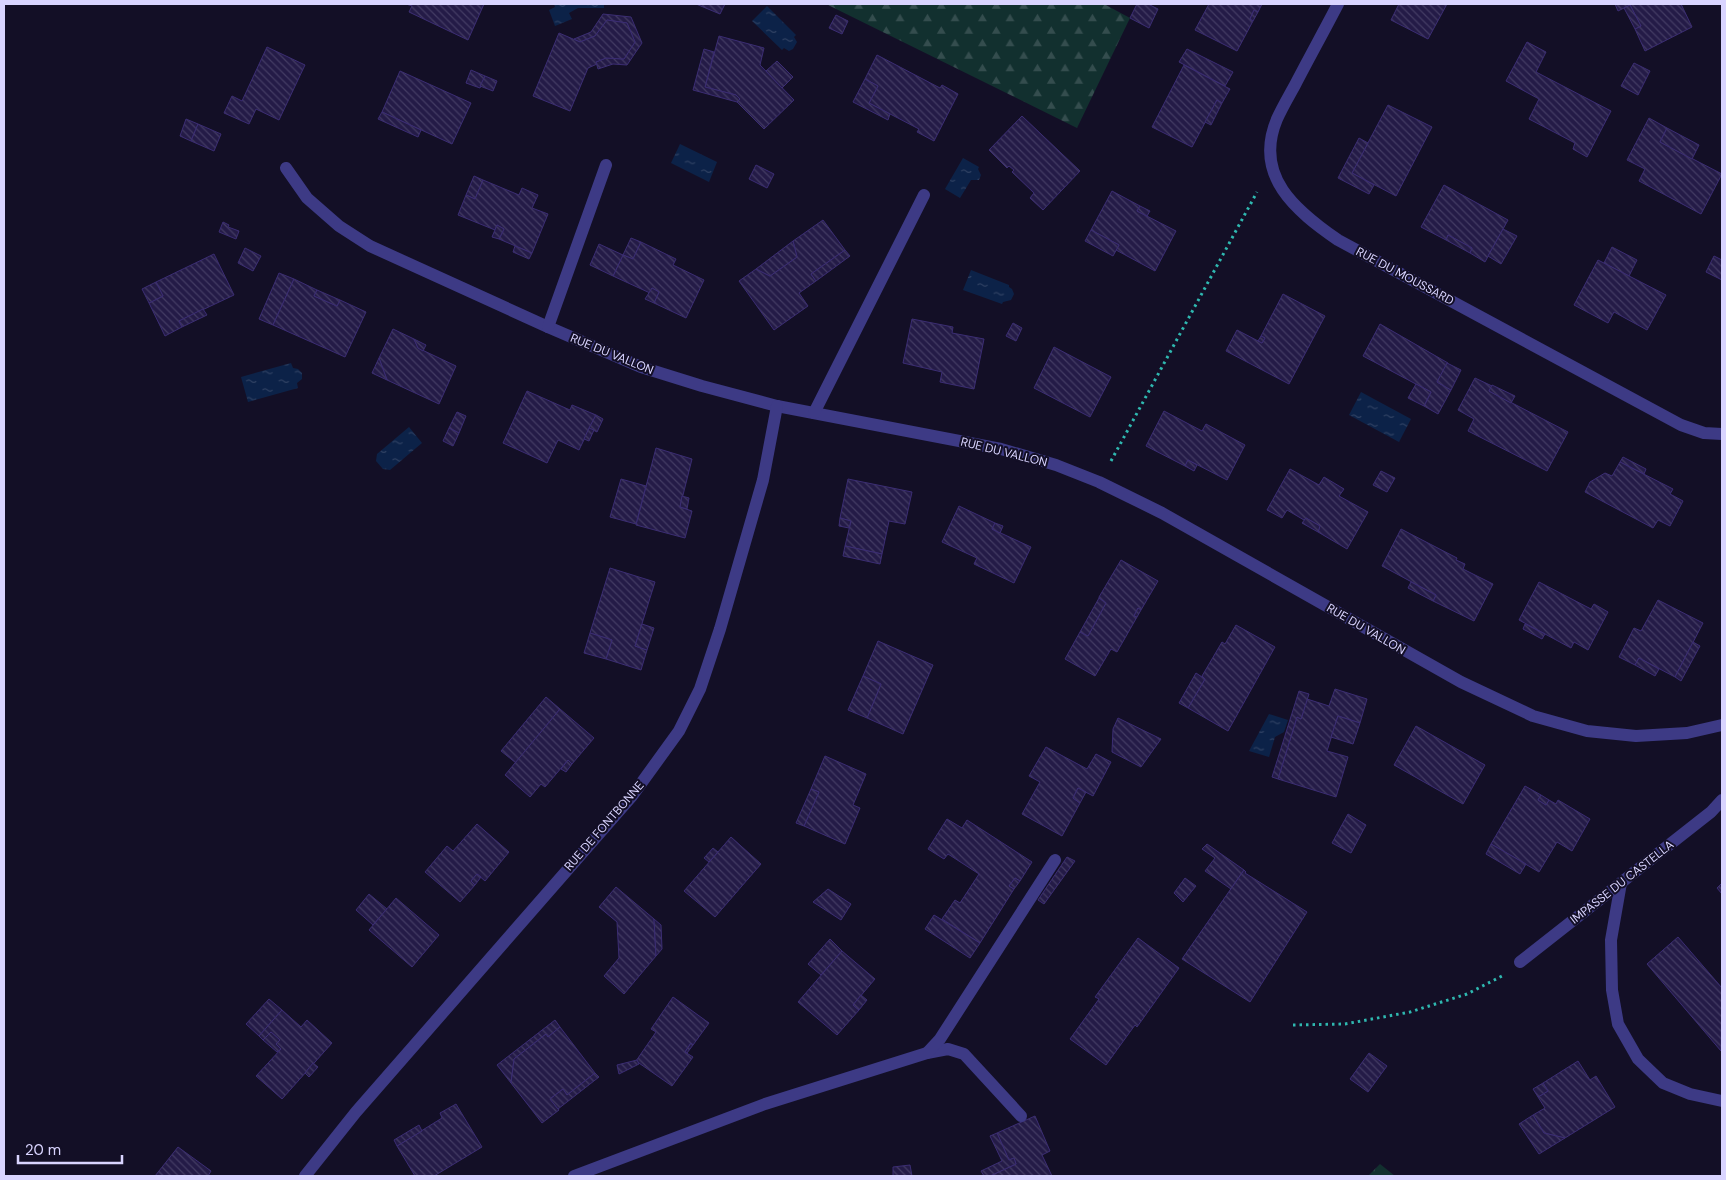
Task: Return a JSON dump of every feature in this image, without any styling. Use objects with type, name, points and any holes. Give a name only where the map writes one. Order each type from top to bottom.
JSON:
[{"type":"street","name":"RUE DU MOUSSARD","points":[[1338,4],[1277,120],[1271,142],[1271,165],[1281,188],[1296,208],[1338,240],[1681,425],[1704,433],[1722,434]]},
{"type":"street","points":[[548,328],[606,166]]},
{"type":"street","name":"RUE DU VALLON","points":[[286,168],[307,198],[339,226],[370,246],[548,328],[641,367],[777,406],[1001,449],[1056,465],[1099,482],[1162,513],[1460,682],[1533,716],[1587,731],[1636,736],[1687,733],[1722,725]]},
{"type":"street","points":[[814,412],[924,194]]},
{"type":"street","name":"RUE DE FONTBONNE","points":[[305,1176],[356,1112],[632,796],[679,731],[700,689],[720,629],[763,480],[777,406]]},
{"type":"street","name":"IMPASSE DU CASTELLA","points":[[1520,962],[1711,812],[1722,800]]},
{"type":"street","points":[[927,1053],[940,1039],[1055,860]]},
{"type":"street","points":[[1621,883],[1611,940],[1612,990],[1618,1024],[1638,1059],[1663,1082],[1690,1094],[1722,1100]]},
{"type":"street","points":[[574,1176],[765,1104],[927,1053],[948,1050],[964,1054],[1021,1116]]},
{"type":"path","points":[[1099,482],[1271,165]]},
{"type":"path","points":[[1293,1025],[1345,1024],[1410,1012],[1467,994],[1505,974],[1520,962]]},
{"type":"green space","points":[[826,4],[1104,4],[1130,18],[1077,128]]},
{"type":"green space","points":[[1380,1164],[1395,1176],[1368,1176]]},
{"type":"water","points":[[554,4],[604,4],[604,8],[578,8],[569,13],[572,19],[555,26],[549,10],[555,7]]},
{"type":"water","points":[[767,6],[796,35],[794,37],[797,42],[793,49],[789,51],[784,48],[782,50],[752,21]]},
{"type":"water","points":[[680,144],[717,162],[709,182],[671,163]]},
{"type":"water","points":[[963,158],[979,167],[981,175],[979,180],[971,180],[960,198],[945,189]]},
{"type":"water","points":[[971,270],[1009,285],[1014,294],[1011,300],[1002,304],[963,290]]},
{"type":"water","points":[[291,363],[293,368],[298,369],[302,373],[302,379],[297,383],[298,388],[248,402],[241,377]]},
{"type":"water","points":[[1361,392],[1411,419],[1399,442],[1349,415]]},
{"type":"water","points":[[409,427],[422,443],[390,470],[383,469],[376,461],[377,454]]},
{"type":"water","points":[[1269,714],[1288,720],[1284,732],[1275,737],[1269,757],[1249,751]]},
{"type":"building","points":[[406,4],[484,4],[468,40],[409,12],[412,6]]},
{"type":"building","points":[[696,4],[725,4],[720,14]]},
{"type":"building","points":[[1137,4],[1148,4],[1158,9],[1149,28],[1130,18]]},
{"type":"building","points":[[1209,4],[1262,4],[1258,12],[1254,10],[1250,19],[1253,21],[1237,51],[1195,30]]},
{"type":"building","points":[[1399,4],[1447,4],[1428,39],[1391,20]]},
{"type":"building","points":[[1615,4],[1681,4],[1692,27],[1645,51],[1635,29],[1641,26],[1630,5],[1618,11]]},
{"type":"building","points":[[1630,5],[1641,26],[1635,29],[1624,8]]},
{"type":"building","points":[[1254,10],[1258,12],[1253,21],[1250,19]]},
{"type":"building","points":[[603,14],[631,17],[642,43],[627,65],[613,64],[598,69],[596,62],[606,58],[624,59],[635,42],[627,23],[607,20],[595,36],[580,42],[574,39],[591,32]]},
{"type":"building","points":[[836,15],[848,21],[842,34],[829,28]]},
{"type":"building","points":[[607,20],[627,23],[635,42],[624,59],[606,58],[588,68],[570,111],[533,96],[559,33],[580,42],[595,36]]},
{"type":"building","points":[[719,36],[764,48],[760,65],[794,100],[764,129],[737,102],[740,99],[736,95],[705,87]]},
{"type":"building","points":[[1527,42],[1546,52],[1536,72],[1611,111],[1587,157],[1573,149],[1575,143],[1529,119],[1539,99],[1506,81]]},
{"type":"building","points":[[267,47],[305,65],[279,120],[256,109],[249,124],[224,113],[232,96],[242,101]]},
{"type":"building","points":[[704,49],[714,52],[705,87],[736,95],[740,99],[737,102],[693,90]]},
{"type":"building","points":[[1187,49],[1233,72],[1225,86],[1179,62]]},
{"type":"building","points":[[877,55],[940,88],[942,85],[958,94],[934,141],[917,132],[919,129],[869,103],[878,86],[865,79]]},
{"type":"building","points":[[777,61],[793,77],[782,88],[766,71]]},
{"type":"building","points":[[1634,63],[1650,71],[1638,95],[1621,86]]},
{"type":"building","points":[[1184,65],[1230,89],[1222,103],[1217,100],[1192,147],[1152,127]]},
{"type":"building","points":[[471,70],[485,76],[480,88],[466,83]]},
{"type":"building","points":[[400,71],[471,103],[452,144],[382,112]]},
{"type":"building","points":[[485,76],[497,81],[493,91],[480,86]]},
{"type":"building","points":[[865,79],[878,86],[869,103],[890,114],[888,120],[853,102]]},
{"type":"building","points":[[1217,100],[1222,103],[1211,125],[1205,122]]},
{"type":"building","points":[[1388,105],[1432,127],[1396,196],[1352,173]]},
{"type":"building","points":[[382,112],[421,130],[418,137],[378,119]]},
{"type":"building","points":[[1022,116],[1080,171],[1043,210],[1030,198],[1034,193],[1012,172],[1014,170],[1009,166],[1007,168],[989,150]]},
{"type":"building","points":[[1649,118],[1667,128],[1660,142],[1722,174],[1701,214],[1639,181],[1645,169],[1627,160]]},
{"type":"building","points":[[186,119],[198,124],[191,141],[180,136]]},
{"type":"building","points":[[198,124],[221,134],[214,151],[191,141]]},
{"type":"building","points":[[1667,128],[1699,145],[1692,159],[1660,142]]},
{"type":"building","points":[[1359,138],[1368,143],[1352,173],[1374,185],[1369,194],[1338,178]]},
{"type":"building","points":[[756,165],[774,174],[767,188],[749,179]]},
{"type":"building","points":[[474,176],[483,180],[475,199],[466,195]]},
{"type":"building","points":[[483,180],[519,195],[522,188],[538,195],[532,208],[548,214],[532,253],[499,239],[504,229],[497,225],[495,230],[458,215],[466,195],[475,199]]},
{"type":"building","points":[[1444,185],[1508,220],[1485,262],[1470,253],[1472,248],[1448,235],[1446,240],[1421,227]]},
{"type":"building","points":[[1112,191],[1140,206],[1137,211],[1176,231],[1155,271],[1116,250],[1119,245],[1091,230]]},
{"type":"building","points":[[1140,206],[1150,211],[1147,216],[1137,211]]},
{"type":"building","points":[[823,220],[845,250],[811,274],[816,281],[799,293],[808,306],[774,330],[739,281],[756,269],[770,276],[797,257],[793,241]]},
{"type":"building","points":[[223,222],[229,225],[228,227],[239,231],[236,239],[219,232]]},
{"type":"building","points":[[497,225],[504,229],[499,239],[492,237]]},
{"type":"building","points":[[1503,229],[1517,236],[1501,264],[1488,256]]},
{"type":"building","points":[[1091,230],[1119,245],[1113,256],[1085,241]]},
{"type":"building","points":[[1448,235],[1472,248],[1470,253],[1446,240]]},
{"type":"building","points":[[631,238],[641,242],[633,259],[623,255]]},
{"type":"building","points":[[793,241],[797,257],[770,276],[756,269]]},
{"type":"building","points":[[641,242],[676,259],[673,265],[704,280],[686,318],[654,303],[659,292],[652,288],[650,293],[613,276],[623,255],[633,259]]},
{"type":"building","points":[[599,244],[623,255],[613,276],[590,265]]},
{"type":"building","points":[[515,246],[532,253],[529,259],[513,252]]},
{"type":"building","points":[[1612,247],[1637,260],[1629,276],[1604,263]]},
{"type":"building","points":[[245,248],[261,256],[253,271],[238,263]]},
{"type":"building","points":[[845,250],[850,256],[816,281],[811,274]]},
{"type":"building","points":[[214,254],[234,295],[179,321],[182,327],[165,336],[149,303],[163,296],[156,282]]},
{"type":"building","points":[[1714,256],[1722,260],[1722,280],[1706,272]]},
{"type":"building","points":[[1598,260],[1666,295],[1647,330],[1614,312],[1608,323],[1574,305]]},
{"type":"building","points":[[279,273],[294,279],[273,325],[259,319]]},
{"type":"building","points":[[294,279],[317,290],[314,296],[337,306],[340,300],[366,312],[345,357],[273,325]]},
{"type":"building","points":[[156,282],[163,296],[149,303],[142,289]]},
{"type":"building","points":[[652,288],[659,292],[654,303],[645,299]]},
{"type":"building","points":[[317,290],[340,300],[337,306],[314,296]]},
{"type":"building","points":[[1283,294],[1325,316],[1289,384],[1226,351],[1237,330],[1262,343],[1265,338],[1261,336]]},
{"type":"building","points":[[203,309],[207,315],[182,327],[179,321]]},
{"type":"building","points":[[912,319],[953,327],[952,333],[984,339],[974,389],[940,382],[942,372],[903,363]]},
{"type":"building","points":[[1013,323],[1022,328],[1016,341],[1006,336]]},
{"type":"building","points":[[1380,324],[1448,363],[1437,382],[1451,390],[1438,414],[1424,406],[1431,392],[1363,356]]},
{"type":"building","points":[[393,329],[414,339],[418,348],[456,366],[439,404],[387,380],[379,358]]},
{"type":"building","points":[[1261,336],[1265,338],[1262,343],[1258,341]]},
{"type":"building","points":[[414,339],[426,345],[423,351],[418,348]]},
{"type":"building","points":[[1054,347],[1111,377],[1090,417],[1034,388]]},
{"type":"building","points":[[379,358],[387,380],[372,373]]},
{"type":"building","points":[[1447,363],[1461,370],[1451,390],[1437,382]]},
{"type":"building","points":[[1475,378],[1492,386],[1489,391],[1568,432],[1547,471],[1468,431],[1474,419],[1458,410]]},
{"type":"building","points":[[1416,384],[1431,392],[1424,406],[1408,398]]},
{"type":"building","points":[[1492,385],[1515,396],[1511,403],[1489,391]]},
{"type":"building","points":[[527,391],[570,410],[572,405],[596,415],[579,450],[558,440],[547,463],[503,443]]},
{"type":"building","points":[[1164,411],[1202,431],[1206,424],[1245,445],[1227,480],[1188,460],[1185,466],[1146,446]]},
{"type":"building","points":[[457,412],[466,416],[459,433],[449,428]]},
{"type":"building","points":[[596,415],[603,419],[597,432],[589,428]]},
{"type":"building","points":[[449,428],[459,433],[453,446],[443,441]]},
{"type":"building","points":[[589,428],[594,430],[589,441],[584,439]]},
{"type":"building","points":[[656,448],[692,459],[680,507],[692,511],[685,538],[636,525]]},
{"type":"building","points":[[1623,457],[1646,469],[1644,474],[1620,462]]},
{"type":"building","points":[[1188,460],[1197,465],[1194,471],[1185,466]]},
{"type":"building","points":[[1620,462],[1673,489],[1670,494],[1683,501],[1670,526],[1658,520],[1653,528],[1585,492],[1590,482],[1605,473],[1612,476]]},
{"type":"building","points":[[1290,469],[1319,485],[1324,477],[1344,489],[1339,496],[1368,512],[1347,549],[1318,532],[1320,526],[1306,518],[1304,520],[1287,510],[1282,518],[1267,510]]},
{"type":"building","points":[[1381,471],[1395,478],[1387,492],[1373,485]]},
{"type":"building","points":[[621,479],[646,486],[636,524],[610,517]]},
{"type":"building","points":[[848,479],[912,492],[905,524],[889,521],[882,554],[845,546],[851,521],[840,518]]},
{"type":"building","points":[[682,496],[689,498],[687,509],[680,507]]},
{"type":"building","points":[[959,506],[995,523],[992,529],[1031,547],[1014,583],[974,564],[977,558],[942,542]]},
{"type":"building","points":[[840,518],[851,521],[849,528],[839,526]]},
{"type":"building","points":[[1306,518],[1320,526],[1318,532],[1302,523]]},
{"type":"building","points":[[995,523],[1003,526],[1000,533],[992,529]]},
{"type":"building","points":[[1401,529],[1457,558],[1456,560],[1465,564],[1463,569],[1493,584],[1474,621],[1433,601],[1436,595],[1382,566]]},
{"type":"building","points":[[845,546],[882,554],[880,564],[843,556]]},
{"type":"building","points":[[1121,560],[1158,581],[1141,610],[1138,608],[1134,616],[1137,617],[1117,652],[1111,649],[1095,676],[1065,659],[1080,632],[1088,636],[1106,603],[1099,597]]},
{"type":"building","points":[[610,568],[655,582],[635,646],[647,650],[641,670],[606,659],[612,640],[590,633]]},
{"type":"building","points":[[1411,582],[1436,595],[1433,601],[1408,588]]},
{"type":"building","points":[[1539,582],[1591,609],[1594,604],[1608,612],[1588,650],[1574,642],[1571,648],[1519,620]]},
{"type":"building","points":[[1099,598],[1106,603],[1088,636],[1080,632]]},
{"type":"building","points":[[1658,600],[1703,623],[1675,677],[1639,658],[1635,665],[1619,657],[1634,628],[1641,631]]},
{"type":"building","points":[[1138,608],[1141,610],[1137,617],[1134,616]]},
{"type":"building","points":[[642,624],[654,628],[647,650],[635,646]]},
{"type":"building","points":[[1525,624],[1545,634],[1542,639],[1523,629]]},
{"type":"building","points":[[1236,625],[1275,647],[1228,731],[1188,708],[1205,679],[1202,676],[1222,642],[1225,644]]},
{"type":"building","points":[[590,633],[612,640],[606,659],[584,653]]},
{"type":"building","points":[[878,641],[933,665],[903,734],[867,718],[881,684],[863,676]]},
{"type":"building","points":[[1693,642],[1700,646],[1681,681],[1675,677]]},
{"type":"building","points":[[1639,658],[1659,669],[1655,676],[1635,665]]},
{"type":"building","points":[[1196,673],[1205,679],[1188,708],[1179,703]]},
{"type":"building","points":[[863,676],[881,684],[867,718],[848,710]]},
{"type":"building","points":[[1335,689],[1367,699],[1360,723],[1338,716],[1327,751],[1348,757],[1336,797],[1278,779],[1297,717],[1301,719],[1307,699],[1329,706]]},
{"type":"building","points":[[1299,691],[1309,694],[1301,719],[1297,717],[1278,779],[1272,777]]},
{"type":"building","points":[[546,697],[560,709],[516,763],[501,751]]},
{"type":"building","points":[[560,709],[594,738],[572,764],[568,760],[545,787],[541,784],[530,797],[505,775]]},
{"type":"building","points":[[1338,716],[1360,723],[1353,744],[1331,737]]},
{"type":"building","points":[[1118,718],[1161,739],[1141,767],[1112,752],[1113,729]]},
{"type":"building","points":[[1416,726],[1485,765],[1463,804],[1394,765]]},
{"type":"building","points":[[1046,747],[1087,769],[1096,754],[1111,762],[1093,796],[1078,788],[1073,798],[1080,803],[1062,836],[1022,814],[1040,782],[1029,776]]},
{"type":"building","points":[[825,756],[866,774],[853,805],[860,808],[845,844],[804,826],[819,792],[811,789]]},
{"type":"building","points":[[568,760],[572,764],[566,772],[561,769]]},
{"type":"building","points":[[1525,786],[1541,795],[1538,800],[1546,805],[1549,800],[1556,804],[1558,800],[1590,819],[1572,851],[1557,842],[1539,872],[1491,844]]},
{"type":"building","points":[[1078,788],[1086,792],[1080,803],[1073,798]]},
{"type":"building","points":[[811,789],[819,792],[804,826],[796,823]]},
{"type":"building","points":[[1541,795],[1549,800],[1546,805],[1538,800]]},
{"type":"building","points":[[1348,814],[1366,825],[1351,853],[1332,843]]},
{"type":"building","points":[[947,819],[962,828],[967,820],[1032,862],[1020,881],[1015,878],[1009,886],[1014,889],[980,943],[942,919],[955,900],[960,903],[979,874],[948,854],[944,859],[928,849]]},
{"type":"building","points":[[477,824],[509,852],[485,881],[477,874],[471,881],[475,885],[460,902],[425,872],[447,846],[453,851]]},
{"type":"building","points":[[731,837],[761,864],[715,917],[684,891]]},
{"type":"building","points":[[1207,844],[1244,870],[1231,889],[1205,871],[1215,858],[1202,849]]},
{"type":"building","points":[[1491,844],[1526,864],[1520,874],[1486,854]]},
{"type":"building","points":[[713,848],[718,852],[709,862],[704,858]]},
{"type":"building","points":[[1067,857],[1075,861],[1044,904],[1038,900]]},
{"type":"building","points":[[1244,870],[1245,873],[1307,912],[1250,1002],[1182,959]]},
{"type":"building","points":[[477,874],[481,877],[475,885],[471,881]]},
{"type":"building","points":[[1015,878],[1020,881],[1014,889],[1009,886]]},
{"type":"building","points":[[1185,878],[1196,886],[1183,902],[1174,893]]},
{"type":"building","points":[[1722,883],[1722,894],[1717,888]]},
{"type":"building","points":[[616,887],[654,919],[656,956],[624,994],[604,976],[619,958],[617,922],[599,907]]},
{"type":"building","points":[[828,889],[851,904],[841,920],[813,902]]},
{"type":"building","points":[[369,894],[387,909],[373,925],[356,910]]},
{"type":"building","points":[[396,898],[439,935],[412,967],[369,930]]},
{"type":"building","points":[[934,915],[980,943],[970,958],[925,929]]},
{"type":"building","points":[[654,919],[661,925],[662,949],[656,956]]},
{"type":"building","points":[[1678,937],[1722,988],[1721,1051],[1647,964]]},
{"type":"building","points":[[1138,938],[1179,968],[1137,1027],[1135,1025],[1106,1065],[1070,1039],[1099,999],[1095,997]]},
{"type":"building","points":[[830,939],[842,951],[821,975],[808,964]]},
{"type":"building","points":[[842,951],[875,979],[853,1005],[859,1010],[837,1035],[798,1002]]},
{"type":"building","points":[[861,995],[867,1000],[859,1010],[853,1005]]},
{"type":"building","points":[[673,997],[709,1023],[693,1045],[691,1043],[685,1052],[693,1057],[672,1086],[636,1061],[656,1032],[651,1029]]},
{"type":"building","points":[[269,999],[282,1010],[259,1036],[246,1024]]},
{"type":"building","points":[[282,1010],[301,1027],[307,1020],[332,1043],[282,1099],[256,1076],[281,1049],[276,1044],[280,1040],[271,1032],[263,1040],[259,1036]]},
{"type":"building","points":[[555,1020],[560,1027],[548,1037],[546,1034],[514,1059],[511,1083],[497,1065]]},
{"type":"building","points":[[560,1027],[595,1073],[567,1095],[563,1089],[550,1099],[559,1110],[542,1123],[511,1083],[514,1059],[546,1034],[548,1037]]},
{"type":"building","points":[[271,1032],[280,1040],[276,1044],[281,1049],[277,1052],[263,1040]]},
{"type":"building","points":[[691,1043],[693,1045],[687,1053],[685,1052]]},
{"type":"building","points":[[1369,1053],[1387,1066],[1368,1092],[1350,1079]]},
{"type":"building","points":[[637,1060],[639,1064],[619,1074],[617,1065]]},
{"type":"building","points":[[1578,1061],[1590,1080],[1596,1076],[1615,1107],[1565,1138],[1544,1133],[1533,1115],[1545,1108],[1538,1097],[1548,1091],[1543,1083]]},
{"type":"building","points":[[313,1063],[318,1067],[309,1077],[305,1073]]},
{"type":"building","points":[[595,1073],[599,1077],[558,1109],[550,1099],[563,1089],[567,1095]]},
{"type":"building","points":[[1543,1083],[1548,1091],[1538,1097],[1533,1089]]},
{"type":"building","points":[[456,1104],[482,1147],[434,1176],[415,1176],[397,1146],[442,1118],[440,1113]]},
{"type":"building","points":[[1533,1115],[1544,1133],[1565,1138],[1539,1154],[1519,1124]]},
{"type":"building","points":[[1035,1116],[1050,1151],[1042,1155],[1052,1176],[990,1176],[1016,1164],[1014,1158],[1009,1160],[997,1133]]},
{"type":"building","points":[[419,1125],[422,1131],[397,1146],[394,1140]]},
{"type":"building","points":[[997,1133],[1009,1160],[1014,1158],[1016,1164],[990,1176],[984,1176],[981,1171],[1002,1161],[990,1136]]},
{"type":"building","points":[[178,1147],[211,1171],[208,1176],[155,1176]]},
{"type":"building","points":[[910,1165],[912,1176],[893,1176],[893,1167]]}]
